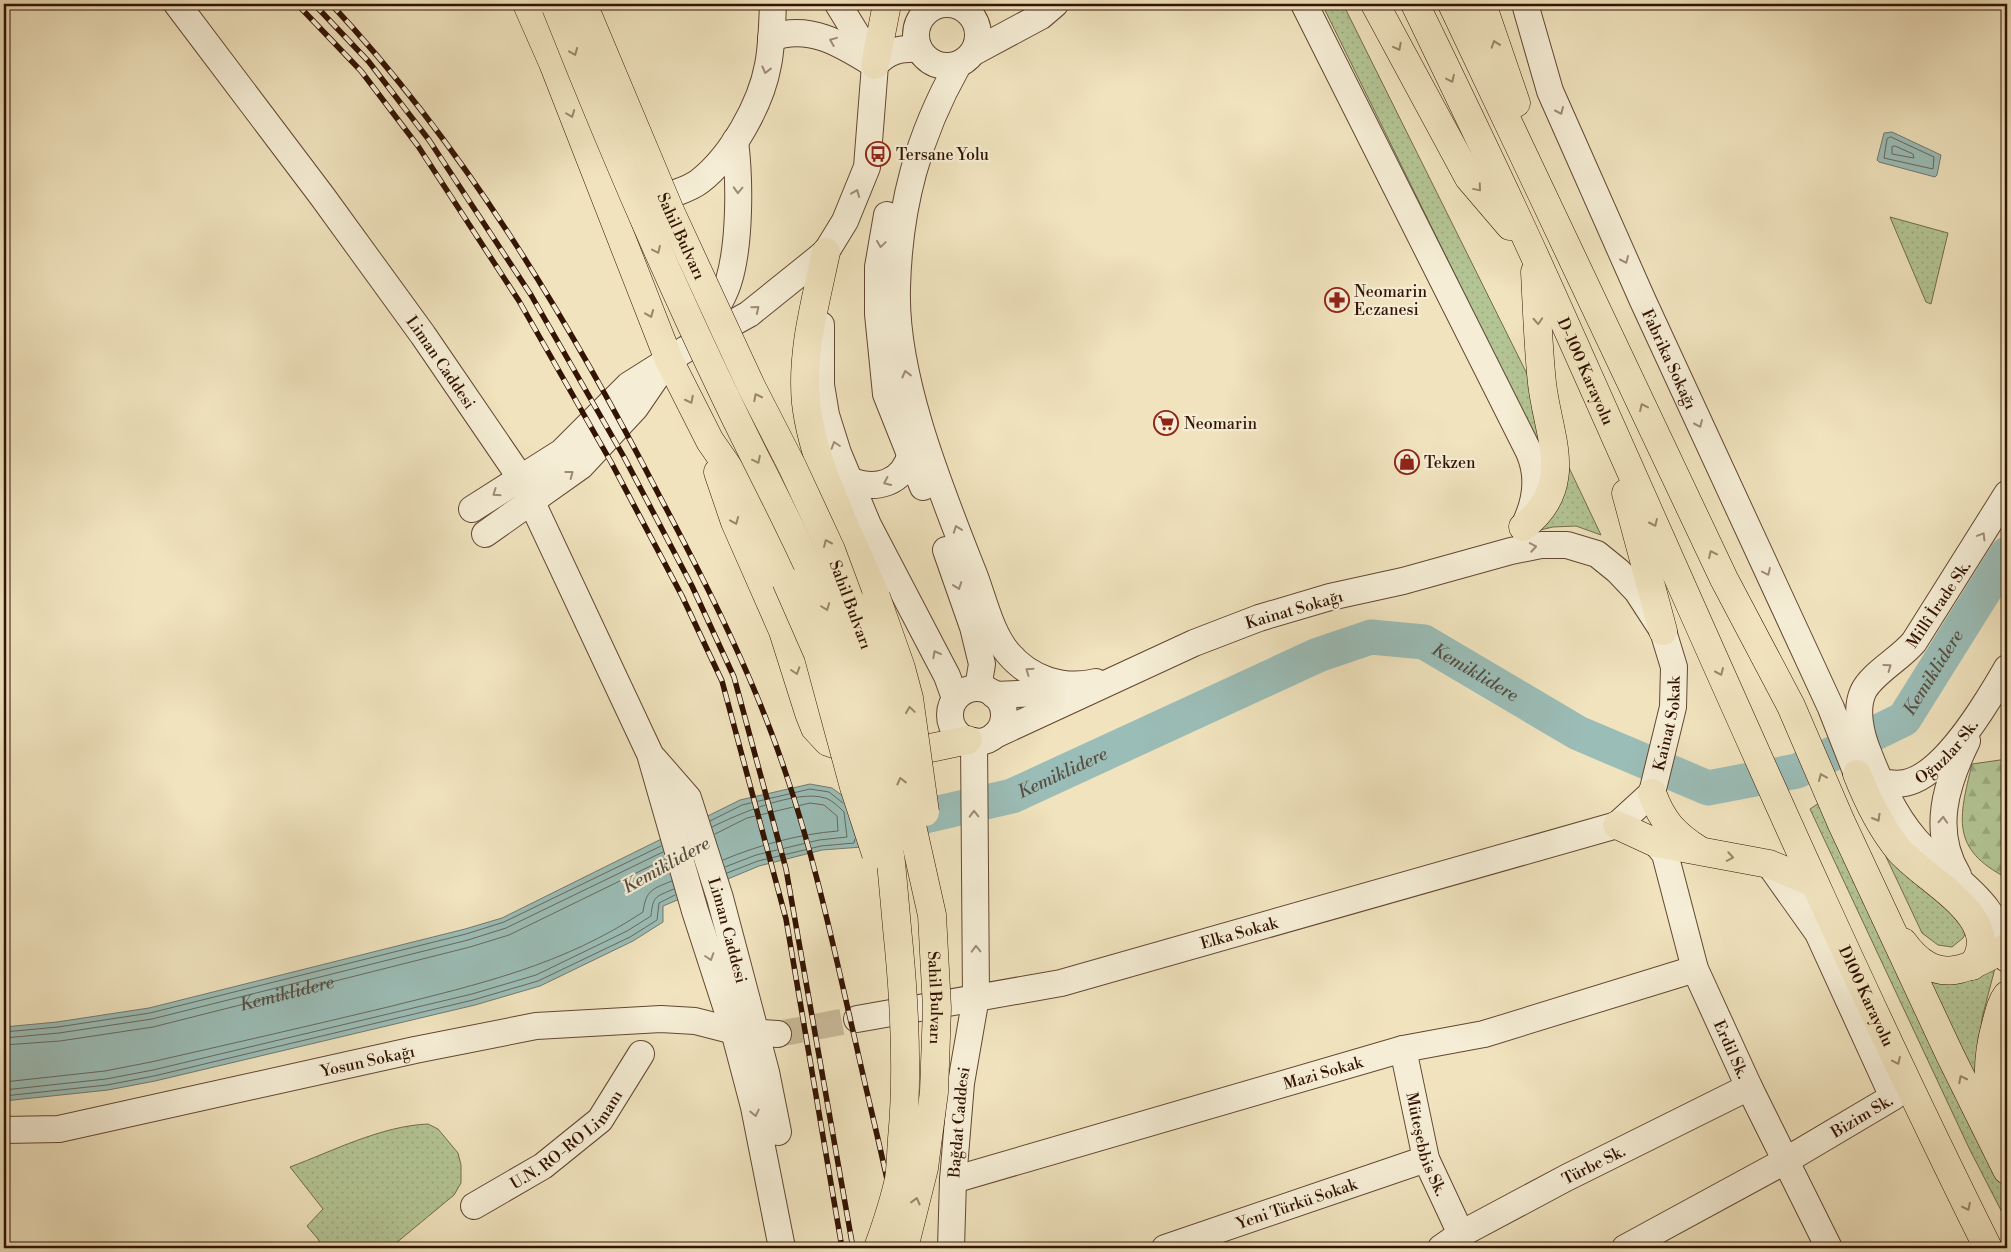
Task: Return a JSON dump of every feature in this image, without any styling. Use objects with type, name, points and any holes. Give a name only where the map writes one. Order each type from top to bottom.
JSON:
[{"type":"highway","points":[[527,4],[554,63],[669,360],[710,441],[735,477],[753,510],[818,654],[854,787],[895,915]]},
{"type":"highway","name":"Sahil Bulvarı","points":[[583,4],[670,211],[751,386],[792,466],[834,559],[867,647],[885,704],[932,915],[936,1008],[934,1092],[924,1168],[904,1248]]},
{"type":"highway","points":[[876,65],[887,4]]},
{"type":"highway","points":[[1374,4],[1469,178],[1534,255],[1542,385],[1551,426],[1555,470],[1551,494],[1538,514],[1523,528]]},
{"type":"highway","name":"D-100 Karayolu","points":[[1415,4],[1534,255],[1750,741]]},
{"type":"highway","points":[[1452,4],[1724,579],[1791,706],[1841,822],[1899,936],[1912,953],[1933,969],[1946,972],[1962,970],[2006,952]]},
{"type":"highway","points":[[1482,4],[1563,239]]},
{"type":"highway","name":"Sahil Bulvarı","points":[[556,5],[619,164],[654,245],[725,398],[800,546],[835,630],[856,694],[874,764],[891,864],[903,986],[905,1110],[899,1178],[878,1248]]},
{"type":"highway","points":[[826,252],[808,346],[806,402],[810,430],[876,597],[901,668],[909,698],[933,871],[932,915]]},
{"type":"highway","points":[[1603,410],[1663,631]]},
{"type":"highway","points":[[710,441],[721,485],[783,631],[815,728],[828,742],[861,753],[907,753],[978,745]]},
{"type":"highway","name":"D100 Karayolu","points":[[1750,741],[1812,882],[1931,1134],[1988,1248]]},
{"type":"highway","points":[[1869,778],[1875,815],[1895,845],[1968,911],[1974,919],[1981,941],[1978,958],[1972,966]]},
{"type":"highway","points":[[1652,793],[1660,814],[1679,837],[1702,852]]},
{"type":"highway","points":[[1617,825],[1656,843],[1769,864],[1812,882]]},
{"type":"highway","points":[[1856,852],[1950,1055],[2007,1168]]},
{"type":"highway","points":[[2006,992],[1994,1032],[1987,1069],[1990,1105],[2007,1168]]},
{"type":"street","name":"Liman Caddesi","points":[[177,4],[423,335],[520,477],[650,754],[695,911],[756,1033],[754,1107],[782,1248]]},
{"type":"street","points":[[624,245],[630,228],[654,200],[698,183],[722,159],[735,141],[763,82],[768,65],[772,4]]},
{"type":"street","points":[[838,4],[876,65]]},
{"type":"street","points":[[947,58],[916,40],[919,22],[931,8],[949,4],[958,6],[972,16],[1029,22]]},
{"type":"street","points":[[472,509],[562,452],[629,385],[749,314],[826,252],[845,221],[866,168],[876,65],[885,54],[897,50],[947,58],[1029,22],[1041,16],[1055,4]]},
{"type":"street","points":[[1304,4],[1529,452],[1535,470],[1536,488],[1530,513],[1523,528],[1469,561]]},
{"type":"street","name":"Fabrika Sokağı","points":[[1525,4],[1550,91],[1651,319],[1826,699],[1869,778]]},
{"type":"street","points":[[972,16],[979,34],[947,58],[921,101],[908,135],[885,224],[878,267],[878,314],[886,394],[911,453],[974,627],[982,664],[976,694]]},
{"type":"street","points":[[771,38],[784,33],[808,33],[846,46],[876,65]]},
{"type":"street","points":[[947,58],[932,115],[910,178],[903,214],[896,290],[900,343],[906,373],[958,534],[996,632],[1008,653],[1032,674],[1057,683],[1086,685],[1126,675]]},
{"type":"street","points":[[692,346],[717,304],[728,282],[732,267],[738,177],[735,141]]},
{"type":"street","points":[[826,252],[820,349],[826,415],[849,480],[868,525],[947,676],[1004,710],[1004,719],[978,745]]},
{"type":"street","points":[[485,534],[581,466],[635,408],[669,360]]},
{"type":"street","points":[[849,480],[872,486],[888,483],[902,473],[908,464],[911,453]]},
{"type":"street","name":"Millî İrade Sk.","points":[[1861,700],[1869,682],[1901,657],[1914,642],[2007,494]]},
{"type":"street","name":"Kainat Sokak","points":[[1469,561],[1542,545],[1567,545],[1587,550],[1606,560],[1637,591],[1663,631],[1674,668],[1675,688],[1671,721],[1652,793],[1617,825]]},
{"type":"street","name":"Kainat Sokağı","points":[[1126,675],[1204,639],[1259,618],[1322,599],[1403,581],[1469,561]]},
{"type":"street","name":"Oğuzlar Sk.","points":[[1869,778],[1897,784],[1923,776],[1978,718],[2007,668]]},
{"type":"street","points":[[978,745],[960,736],[951,722],[950,714],[976,694],[1076,691],[1126,675]]},
{"type":"street","points":[[978,745],[1126,675]]},
{"type":"street","points":[[1826,699],[1829,698],[1843,702],[1861,700],[1863,736],[1869,778],[1913,836],[1996,909],[1994,920],[2006,952]]},
{"type":"street","points":[[1962,881],[1946,848],[1943,834],[1943,812],[1954,773],[1978,718]]},
{"type":"street","name":"Bağdat Caddesi","points":[[951,1248],[952,1180],[961,1083],[976,998],[974,862],[978,745]]},
{"type":"street","name":"Liman Caddesi","points":[[650,754],[688,798],[720,898],[766,1072],[799,1248]]},
{"type":"street","name":"Elka Sokak","points":[[857,1018],[1061,983],[1617,825]]},
{"type":"street","name":"Erdil Sk.","points":[[1656,843],[1665,854],[1695,968],[1749,1087],[1828,1248]]},
{"type":"street","name":"Bizim Sk.","points":[[1625,1248],[1785,1161],[1893,1097],[1818,933],[1769,864]]},
{"type":"street","name":"Mazi Sokak","points":[[952,1180],[1403,1049],[1484,1034],[1695,968]]},
{"type":"street","name":"Yosun Sokağı","points":[[4,1130],[59,1129],[415,1050],[536,1026],[661,1019],[695,1021],[756,1033]]},
{"type":"street","name":"Müteşebbis Sk.","points":[[1403,1049],[1426,1159],[1451,1241]]},
{"type":"street","name":"U.N. RO-RO Limanı","points":[[474,1206],[543,1166],[600,1120],[641,1054]]},
{"type":"street","name":"Türbe Sk.","points":[[1451,1241],[1566,1178],[1749,1087]]},
{"type":"street","name":"Yeni Türkü Sokak","points":[[1166,1248],[1426,1159]]},
{"type":"green space","points":[[1322,4],[1343,4],[1539,398],[1547,462]]},
{"type":"green space","points":[[1890,217],[1948,233],[1931,304],[1926,302]]},
{"type":"green space","points":[[1563,455],[1601,535],[1576,526],[1553,527],[1519,535]]},
{"type":"green space","points":[[2007,759],[2007,878],[1976,856],[1967,843],[1963,830],[1962,816],[1972,764]]},
{"type":"green space","points":[[1822,801],[2007,1193],[2007,1222],[1969,1148],[1810,809]]},
{"type":"green space","points":[[1863,808],[1969,926],[1963,938],[1952,947],[1938,945],[1922,933]]},
{"type":"green space","points":[[2000,949],[1982,1018],[1976,1088],[1914,957],[1928,965]]},
{"type":"green space","points":[[428,1124],[438,1129],[458,1153],[461,1165],[461,1183],[454,1195],[390,1248],[323,1248],[307,1226],[323,1209],[290,1167],[375,1134],[393,1129]]},
{"type":"water","points":[[1892,132],[1941,155],[1935,177],[1877,160],[1884,133]]},
{"type":"water","points":[[810,784],[832,788],[854,804],[862,847],[822,850],[759,866],[663,906],[663,922],[633,941],[540,986],[475,1005],[155,1081],[108,1090],[4,1101],[4,1027],[57,1022],[149,1008],[465,929],[502,918],[740,800]]},
{"type":"waterway","name":"Kemiklidere","points":[[891,820],[921,817],[1012,796],[1318,655],[1371,637],[1424,642],[1578,733],[1708,788],[1797,771],[1904,719],[2007,554]]},
{"type":"tunnel","points":[[778,1034],[857,1019]]},
{"type":"railway","points":[[297,4],[361,71],[418,146],[519,301],[611,462],[682,596],[722,681],[786,919],[842,1248]]},
{"type":"railway","points":[[314,4],[369,62],[429,140],[531,295],[624,457],[692,586],[734,677],[786,869],[853,1248]]},
{"type":"railway","points":[[331,4],[380,59],[470,176],[551,301],[625,430],[729,632],[773,738],[807,841],[840,976],[901,1248]]},
{"type":"place","name":"Tersane Yolu","points":[[878,154]]},
{"type":"place","name":"Neomarin Eczanesi","points":[[1337,300]]},
{"type":"place","name":"Neomarin","points":[[1166,423]]},
{"type":"place","name":"Tekzen","points":[[1407,462]]}]
